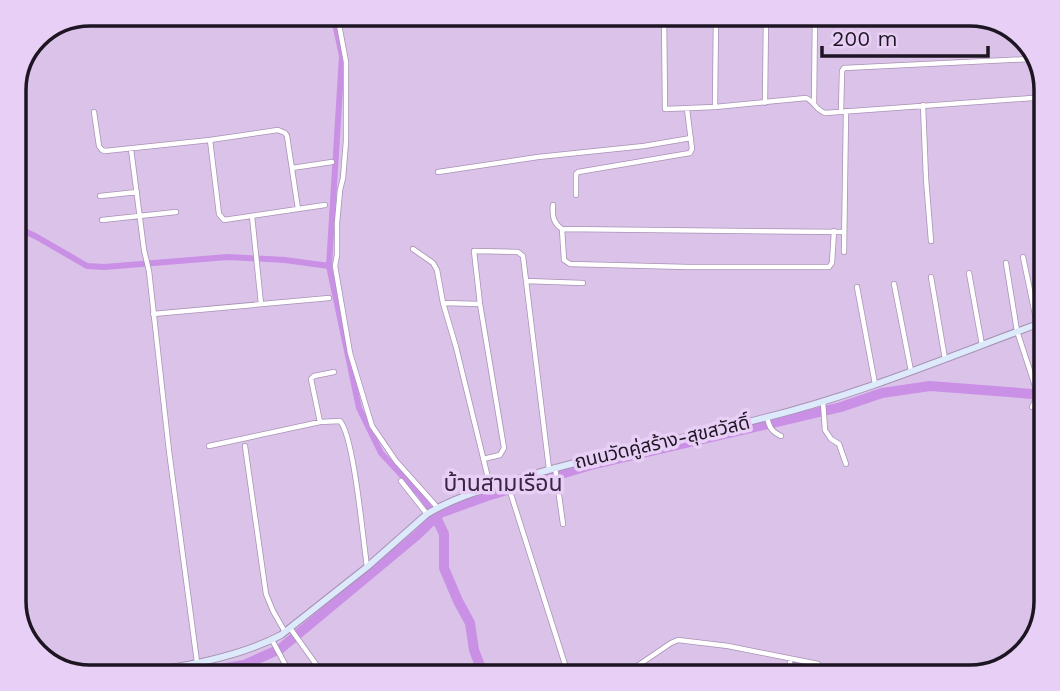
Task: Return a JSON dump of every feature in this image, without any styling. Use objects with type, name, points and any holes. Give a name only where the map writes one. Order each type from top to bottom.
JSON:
[{"type":"street","points":[[339,26],[346,62],[346,141],[337,223],[336,272],[350,353],[372,426],[432,510]]},
{"type":"street","points":[[664,26],[665,109],[806,98],[821,111],[843,112],[1034,98]]},
{"type":"street","points":[[715,107],[716,26]]},
{"type":"street","points":[[765,103],[766,26]]},
{"type":"street","points":[[814,104],[815,26]]},
{"type":"street","points":[[844,251],[844,68],[1026,59]]},
{"type":"street","points":[[923,105],[931,241]]},
{"type":"street","points":[[576,195],[578,172],[690,153],[692,149],[687,109]]},
{"type":"street","points":[[94,112],[100,149],[105,151],[282,131],[287,136],[298,209]]},
{"type":"street","points":[[438,172],[691,138]]},
{"type":"street","points":[[210,140],[221,217],[229,220],[325,205]]},
{"type":"street","points":[[131,149],[149,271],[197,662]]},
{"type":"street","points":[[292,168],[332,162]]},
{"type":"street","points":[[100,196],[137,192]]},
{"type":"street","points":[[552,205],[555,222],[562,229],[564,260],[570,264],[829,267],[832,263],[834,232]]},
{"type":"street","points":[[102,220],[176,212]]},
{"type":"street","points":[[252,216],[261,304]]},
{"type":"street","points":[[562,229],[844,232]]},
{"type":"street","points":[[413,249],[436,265],[443,303],[490,486]]},
{"type":"street","points":[[483,459],[500,455],[504,448],[474,251],[521,253],[563,524]]},
{"type":"street","points":[[1023,257],[1034,310]]},
{"type":"street","points":[[1006,263],[1017,331],[1034,382]]},
{"type":"street","points":[[969,273],[982,345]]},
{"type":"street","points":[[931,277],[945,359]]},
{"type":"street","points":[[526,281],[583,283]]},
{"type":"street","points":[[894,285],[911,371]]},
{"type":"street","points":[[857,287],[875,385]]},
{"type":"street","points":[[153,314],[329,298]]},
{"type":"street","points":[[443,303],[480,303]]},
{"type":"street","name":"ถนนวัดคู่สร้าง-สุขสวัสดิ์","points":[[180,665],[253,649],[290,632],[432,510],[490,486],[507,485],[636,447],[769,423],[1034,325]]},
{"type":"street","points":[[320,422],[311,380],[314,376],[334,372]]},
{"type":"street","points":[[1032,407],[1034,403]]},
{"type":"street","points":[[823,404],[825,430],[831,439],[839,444],[846,464]]},
{"type":"street","points":[[209,446],[320,422],[340,421],[345,429],[357,490],[367,568]]},
{"type":"street","points":[[769,423],[774,433],[781,436]]},
{"type":"street","points":[[245,446],[266,594],[273,611],[316,665]]},
{"type":"street","points":[[401,481],[432,510]]},
{"type":"street","points":[[507,485],[564,665]]},
{"type":"street","points":[[272,640],[285,665]]},
{"type":"street","points":[[639,665],[678,640],[728,646],[818,664]]},
{"type":"street","points":[[790,659],[790,665]]},
{"type":"waterway","points":[[336,26],[342,56],[329,266],[359,408],[381,453],[420,495],[436,517]]},
{"type":"waterway","points":[[26,232],[87,266],[228,257],[329,266]]},
{"type":"waterway","points":[[244,665],[280,649],[440,513],[487,496],[591,465],[841,407],[882,393],[930,386],[1034,394]]},
{"type":"waterway","points":[[436,517],[444,534],[444,568],[470,623],[474,650],[480,665]]},
{"type":"district","name":"บ้านสามเรือน","points":[[503,483]]}]
